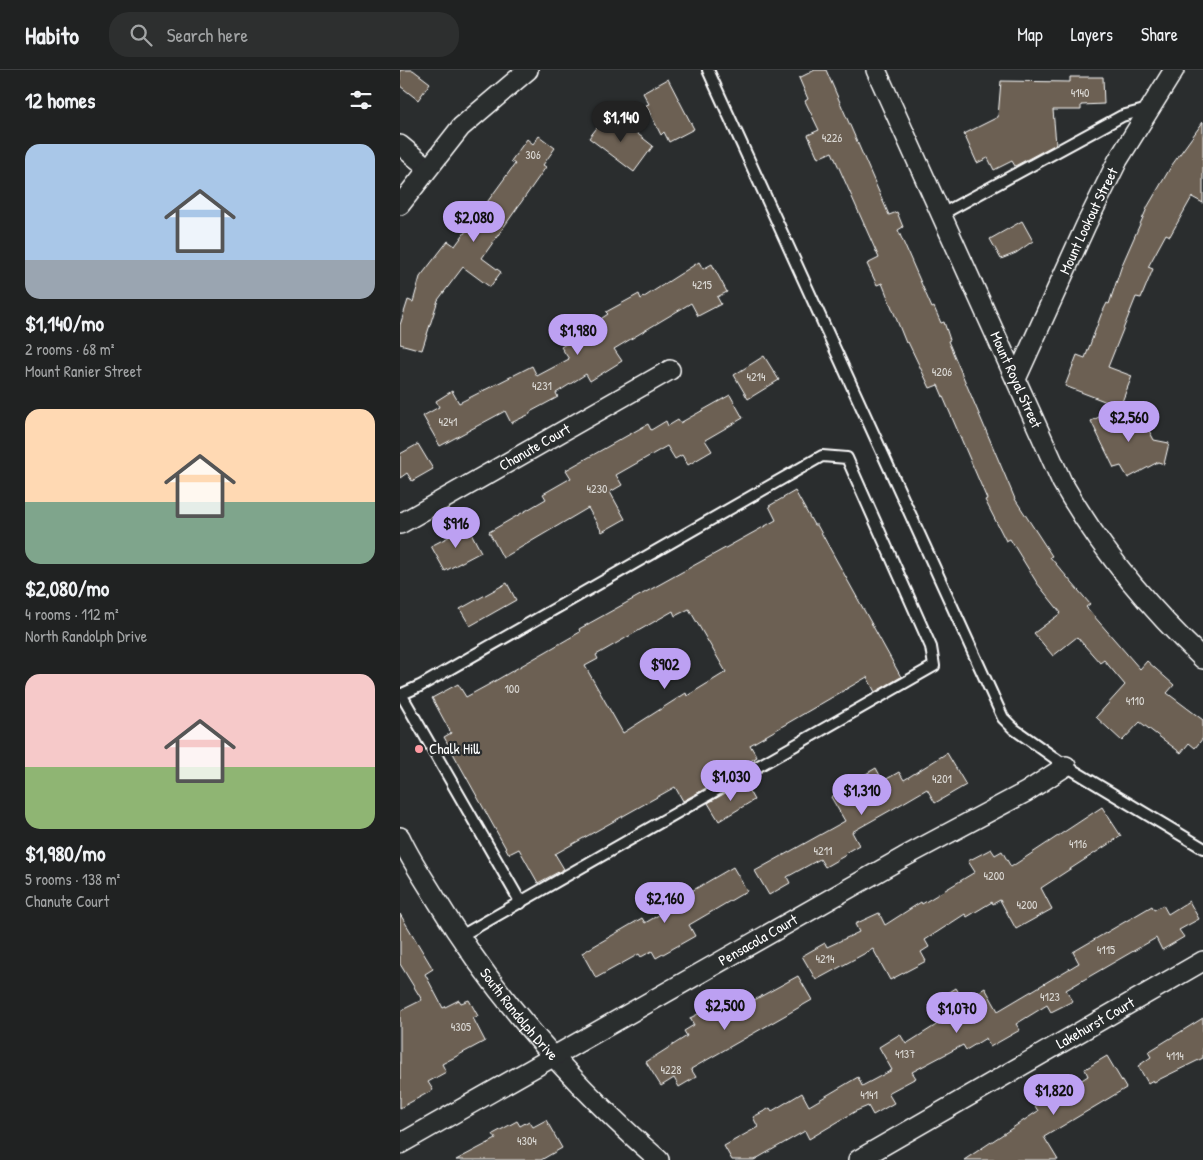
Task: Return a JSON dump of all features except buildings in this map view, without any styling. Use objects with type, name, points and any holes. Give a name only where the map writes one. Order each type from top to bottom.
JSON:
[{"type":"street","points":[[400,205],[461,127],[528,70]]},
{"type":"street","name":"Mount Royal Street","points":[[876,70],[1062,482],[1081,516],[1125,578],[1164,622],[1203,659]]},
{"type":"street","name":"Mount Lookout Street","points":[[1016,379],[1086,225],[1118,160],[1174,70]]},
{"type":"street","points":[[400,145],[428,168]]},
{"type":"street","name":"Chanute Court","points":[[400,524],[670,370]]},
{"type":"street","name":"Pensacola Court","points":[[400,1144],[904,857],[1026,792],[1066,766]]},
{"type":"street","name":"South Randolph Drive","points":[[402,844],[459,937],[498,992],[553,1058],[659,1160]]},
{"type":"street","name":"Lakehurst Court","points":[[858,1160],[1203,961]]},
{"type":"lane","points":[[708,70],[1004,718],[1014,729],[1066,766],[1203,848]]},
{"type":"lane","points":[[942,214],[1122,116],[1149,109]]},
{"type":"lane","points":[[459,937],[521,903],[934,666],[931,647],[847,458],[822,456],[429,681],[400,694],[521,903]]},
{"type":"place","name":"Chalk Hill","points":[[419,749]]}]
